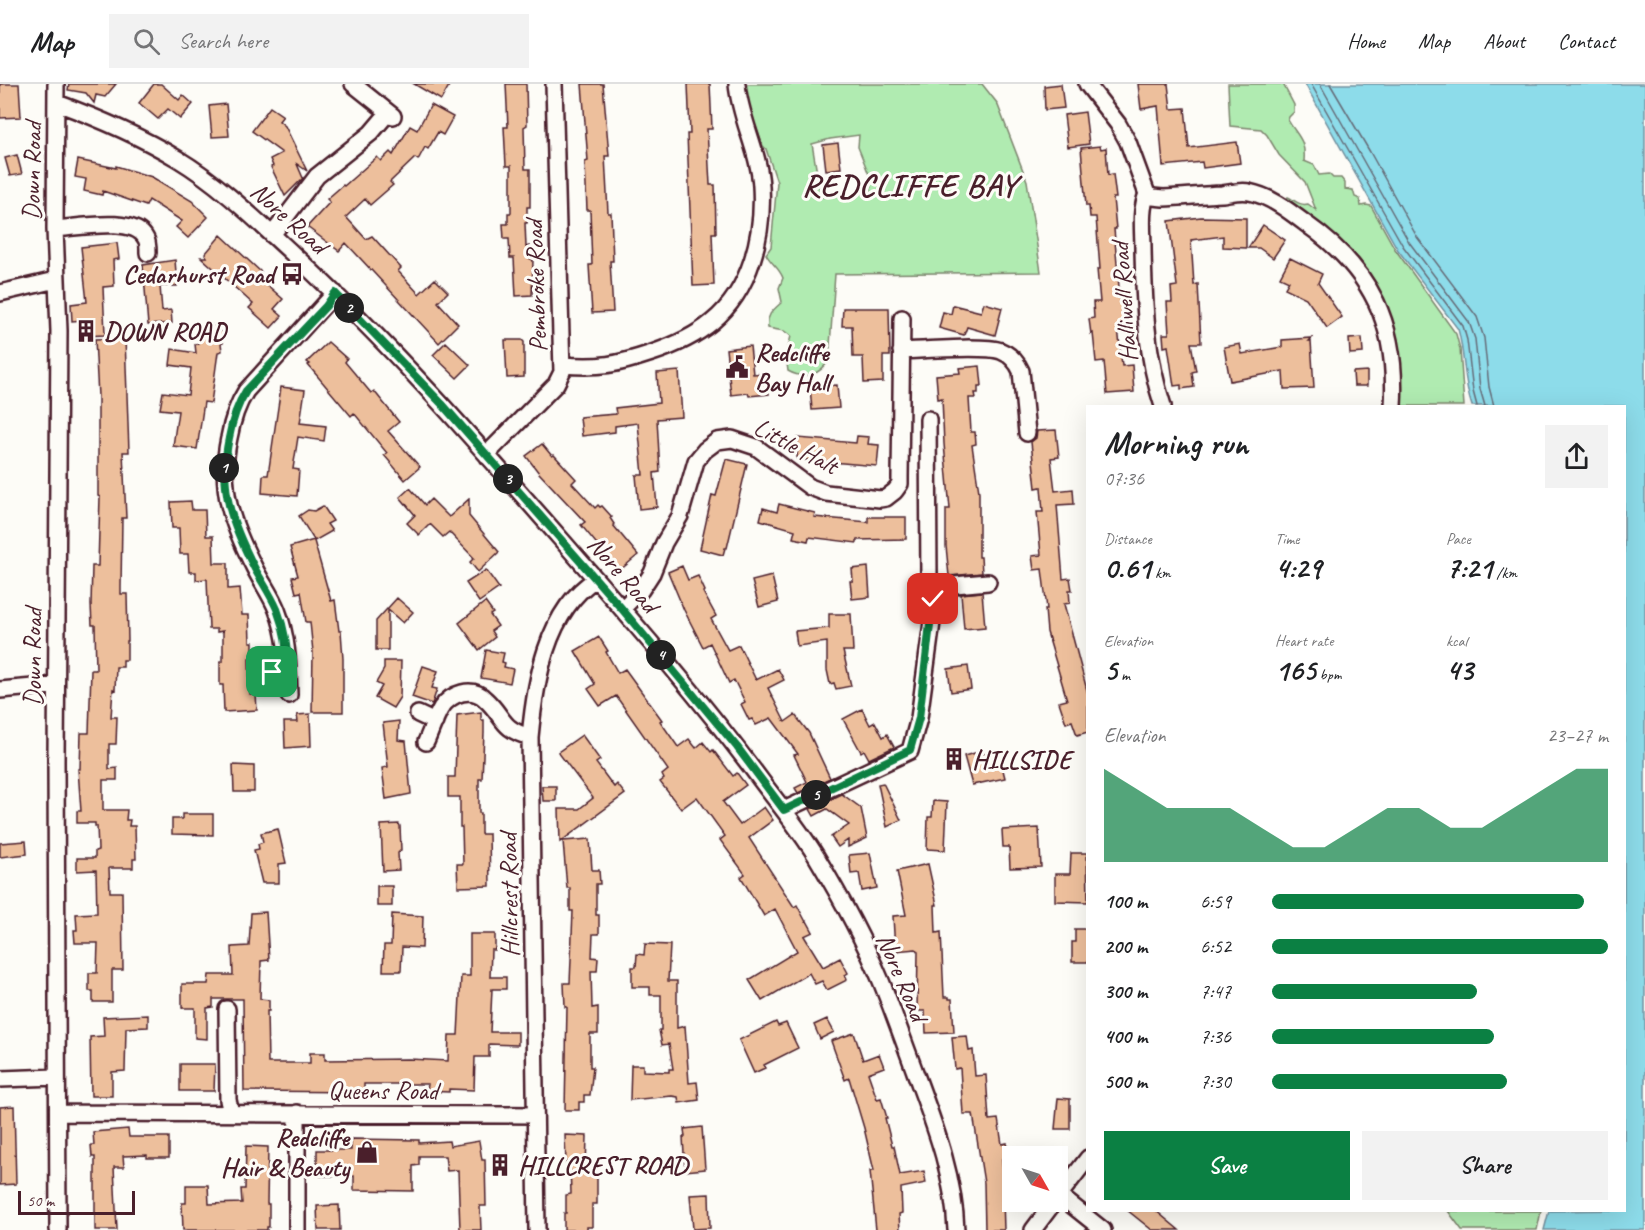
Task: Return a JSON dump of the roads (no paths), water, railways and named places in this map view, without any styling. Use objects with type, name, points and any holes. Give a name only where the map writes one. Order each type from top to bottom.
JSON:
[{"type":"street","name":"Down Road","points":[[56,84],[55,229],[59,331],[56,685],[58,1230]]},
{"type":"street","points":[[272,235],[317,176],[391,115],[353,84]]},
{"type":"street","name":"Pembroke Road","points":[[488,457],[493,448],[559,381],[562,365],[554,84]]},
{"type":"street","points":[[562,365],[611,366],[671,346],[710,324],[733,300],[746,275],[755,250],[760,232],[762,204],[758,166],[741,111],[736,84]]},
{"type":"street","points":[[1087,84],[1118,124],[1128,142],[1147,194],[1163,198],[1248,192],[1272,200],[1318,231],[1338,248],[1367,284],[1381,314],[1392,360],[1393,405]]},
{"type":"street","name":"Nore Road","points":[[57,103],[101,120],[178,159],[208,179],[335,293],[432,393],[622,609],[737,747],[814,853],[880,979],[939,1135],[950,1179],[956,1230]]},
{"type":"street","name":"Halliwell Road","points":[[1147,194],[1143,211],[1145,300],[1152,369],[1163,405]]},
{"type":"street","points":[[55,229],[122,224],[131,226],[151,242]]},
{"type":"street","points":[[0,293],[56,279]]},
{"type":"street","points":[[289,695],[287,649],[279,615],[242,543],[229,509],[224,480],[225,454],[238,406],[246,391],[326,306],[335,293]]},
{"type":"street","name":"Little Halt","points":[[622,609],[641,590],[652,573],[664,543],[680,516],[696,462],[717,441],[732,439],[756,447],[810,487],[826,493],[880,499],[895,492],[900,484],[902,318]]},
{"type":"street","points":[[901,351],[992,349],[1007,354],[1018,364],[1021,371],[1031,422]]},
{"type":"street","points":[[928,419],[929,580],[937,590]]},
{"type":"street","name":"Hillcrest Road","points":[[537,1230],[530,738],[534,694],[546,650],[574,596],[596,579]]},
{"type":"street","points":[[784,810],[910,750],[919,718],[933,599],[937,590],[944,586],[988,582]]},
{"type":"street","points":[[272,672],[288,672]]},
{"type":"street","points":[[0,690],[56,685]]},
{"type":"street","points":[[426,742],[442,707],[447,701],[465,692],[475,692],[486,699],[510,729],[530,738]]},
{"type":"street","points":[[418,714],[435,722]]},
{"type":"street","points":[[226,1113],[228,1100],[227,1009]]},
{"type":"street","points":[[219,1028],[226,1113]]},
{"type":"street","points":[[0,1079],[57,1077]]},
{"type":"street","name":"Queens Road","points":[[57,1113],[536,1115]]},
{"type":"street","points":[[297,1113],[297,1230]]},
{"type":"street","points":[[1068,1184],[1086,1161]]},
{"type":"street","points":[[1068,1206],[1103,1230]]},
{"type":"street","points":[[1033,1230],[1046,1212]]},
{"type":"water","points":[[1305,84],[1645,84],[1645,1230],[1544,1230],[1549,1212],[1626,1212],[1626,405],[1472,405],[1458,329],[1398,250]]},
{"type":"place","name":"Cedarhurst Road","points":[[292,274]]},
{"type":"place","name":"DOWN ROAD","points":[[86,331]]},
{"type":"place","name":"Redcliffe Bay Hall","points":[[737,367]]},
{"type":"place","name":"HILLSIDE","points":[[954,759]]},
{"type":"place","name":"Redcliffe Hair & Beauty","points":[[367,1152]]},
{"type":"place","name":"HILLCREST ROAD","points":[[500,1165]]},
{"type":"district","name":"REDCLIFFE BAY","points":[[910,185]]}]
